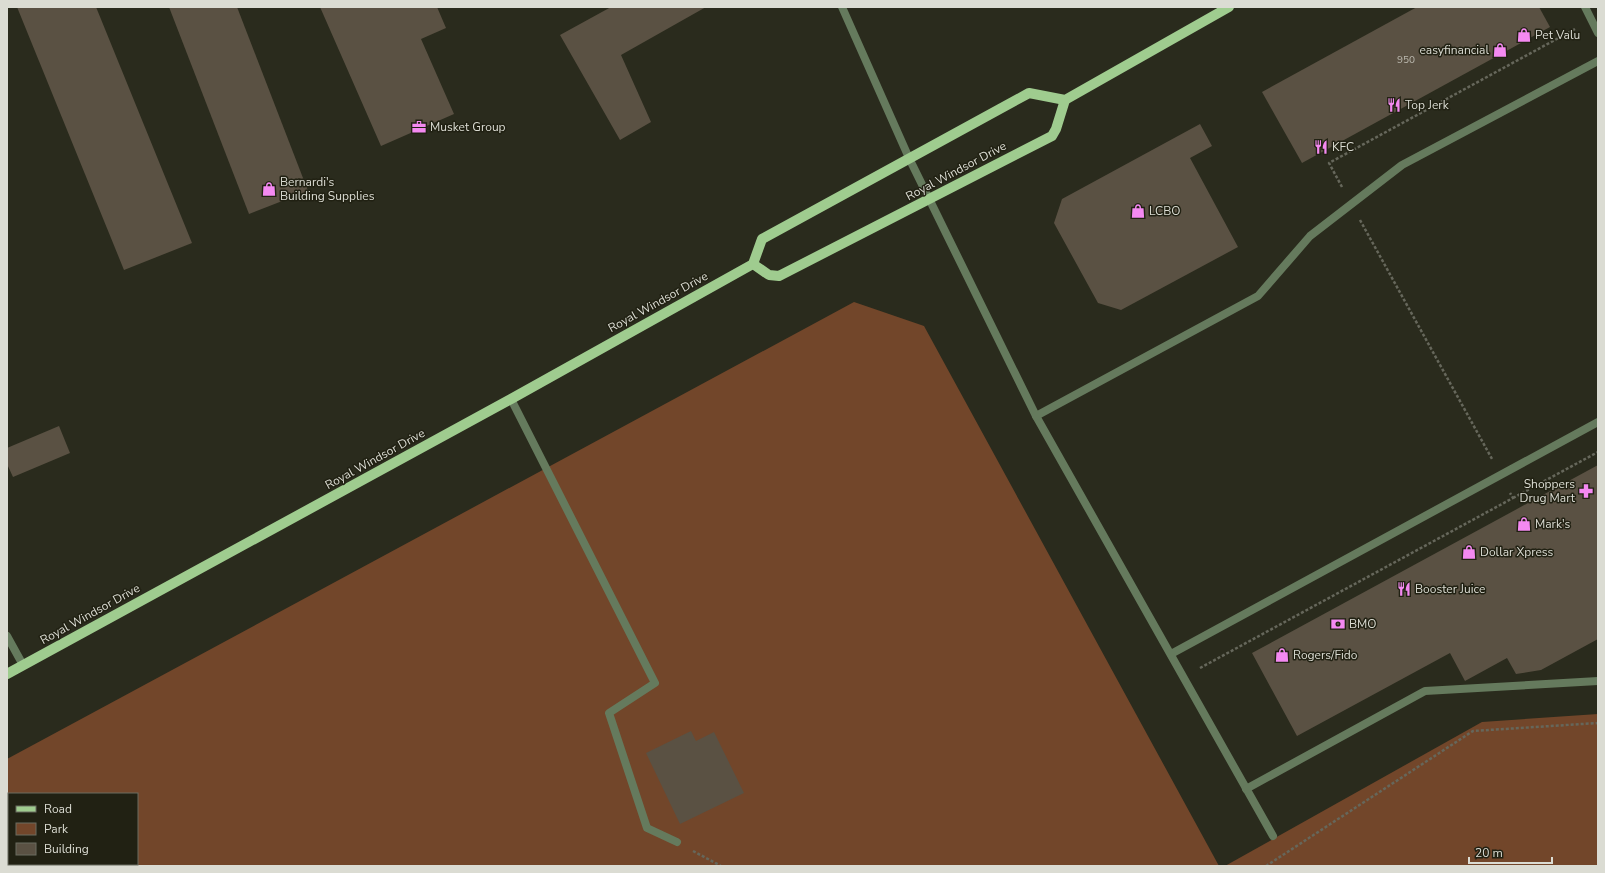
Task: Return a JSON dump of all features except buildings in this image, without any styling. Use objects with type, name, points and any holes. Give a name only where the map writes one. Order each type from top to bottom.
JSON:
[{"type":"main road","points":[[753,264],[762,239],[1029,93],[1065,100],[1229,7]]},
{"type":"main road","name":"Royal Windsor Drive","points":[[7,674],[511,399],[753,264],[769,275],[779,276],[1052,136],[1056,129],[1065,100]]},
{"type":"lane","points":[[842,7],[909,158],[1036,416],[1273,836]]},
{"type":"lane","points":[[1584,7],[1598,33]]},
{"type":"lane","points":[[1036,416],[1258,296],[1310,236],[1402,165],[1598,61]]},
{"type":"lane","points":[[511,399],[655,683],[609,713],[648,828],[677,842]]},
{"type":"lane","points":[[1171,654],[1598,422]]},
{"type":"lane","points":[[7,636],[23,665]]},
{"type":"lane","points":[[1246,789],[1425,691],[1598,681]]},
{"type":"path","points":[[1342,187],[1329,163],[1578,27]]},
{"type":"path","points":[[1360,220],[1492,460]]},
{"type":"path","points":[[1184,677],[1598,452]]},
{"type":"path","points":[[1510,493],[1513,498]]},
{"type":"path","points":[[1266,866],[1473,731],[1598,723]]},
{"type":"path","points":[[677,842],[721,866]]},
{"type":"green space","points":[[854,302],[924,326],[1219,866],[7,866],[7,759]]},
{"type":"green space","points":[[1598,714],[1598,866],[1225,866],[1482,722]]},
{"type":"place","name":"Pet Valu","points":[[1524,35]]},
{"type":"place","name":"easyfinancial","points":[[1500,50]]},
{"type":"place","name":"Top Jerk","points":[[1394,105]]},
{"type":"place","name":"Musket Group","points":[[419,127]]},
{"type":"place","name":"KFC","points":[[1321,147]]},
{"type":"place","name":"Bernardi's Building Supplies","points":[[269,189]]},
{"type":"place","name":"LCBO","points":[[1138,211]]},
{"type":"place","name":"Shoppers Drug Mart","points":[[1586,491]]},
{"type":"place","name":"Mark's","points":[[1524,524]]},
{"type":"place","name":"Dollar Xpress","points":[[1469,552]]},
{"type":"place","name":"Booster Juice","points":[[1404,589]]},
{"type":"place","name":"BMO","points":[[1338,624]]},
{"type":"place","name":"Rogers/Fido","points":[[1282,655]]}]
